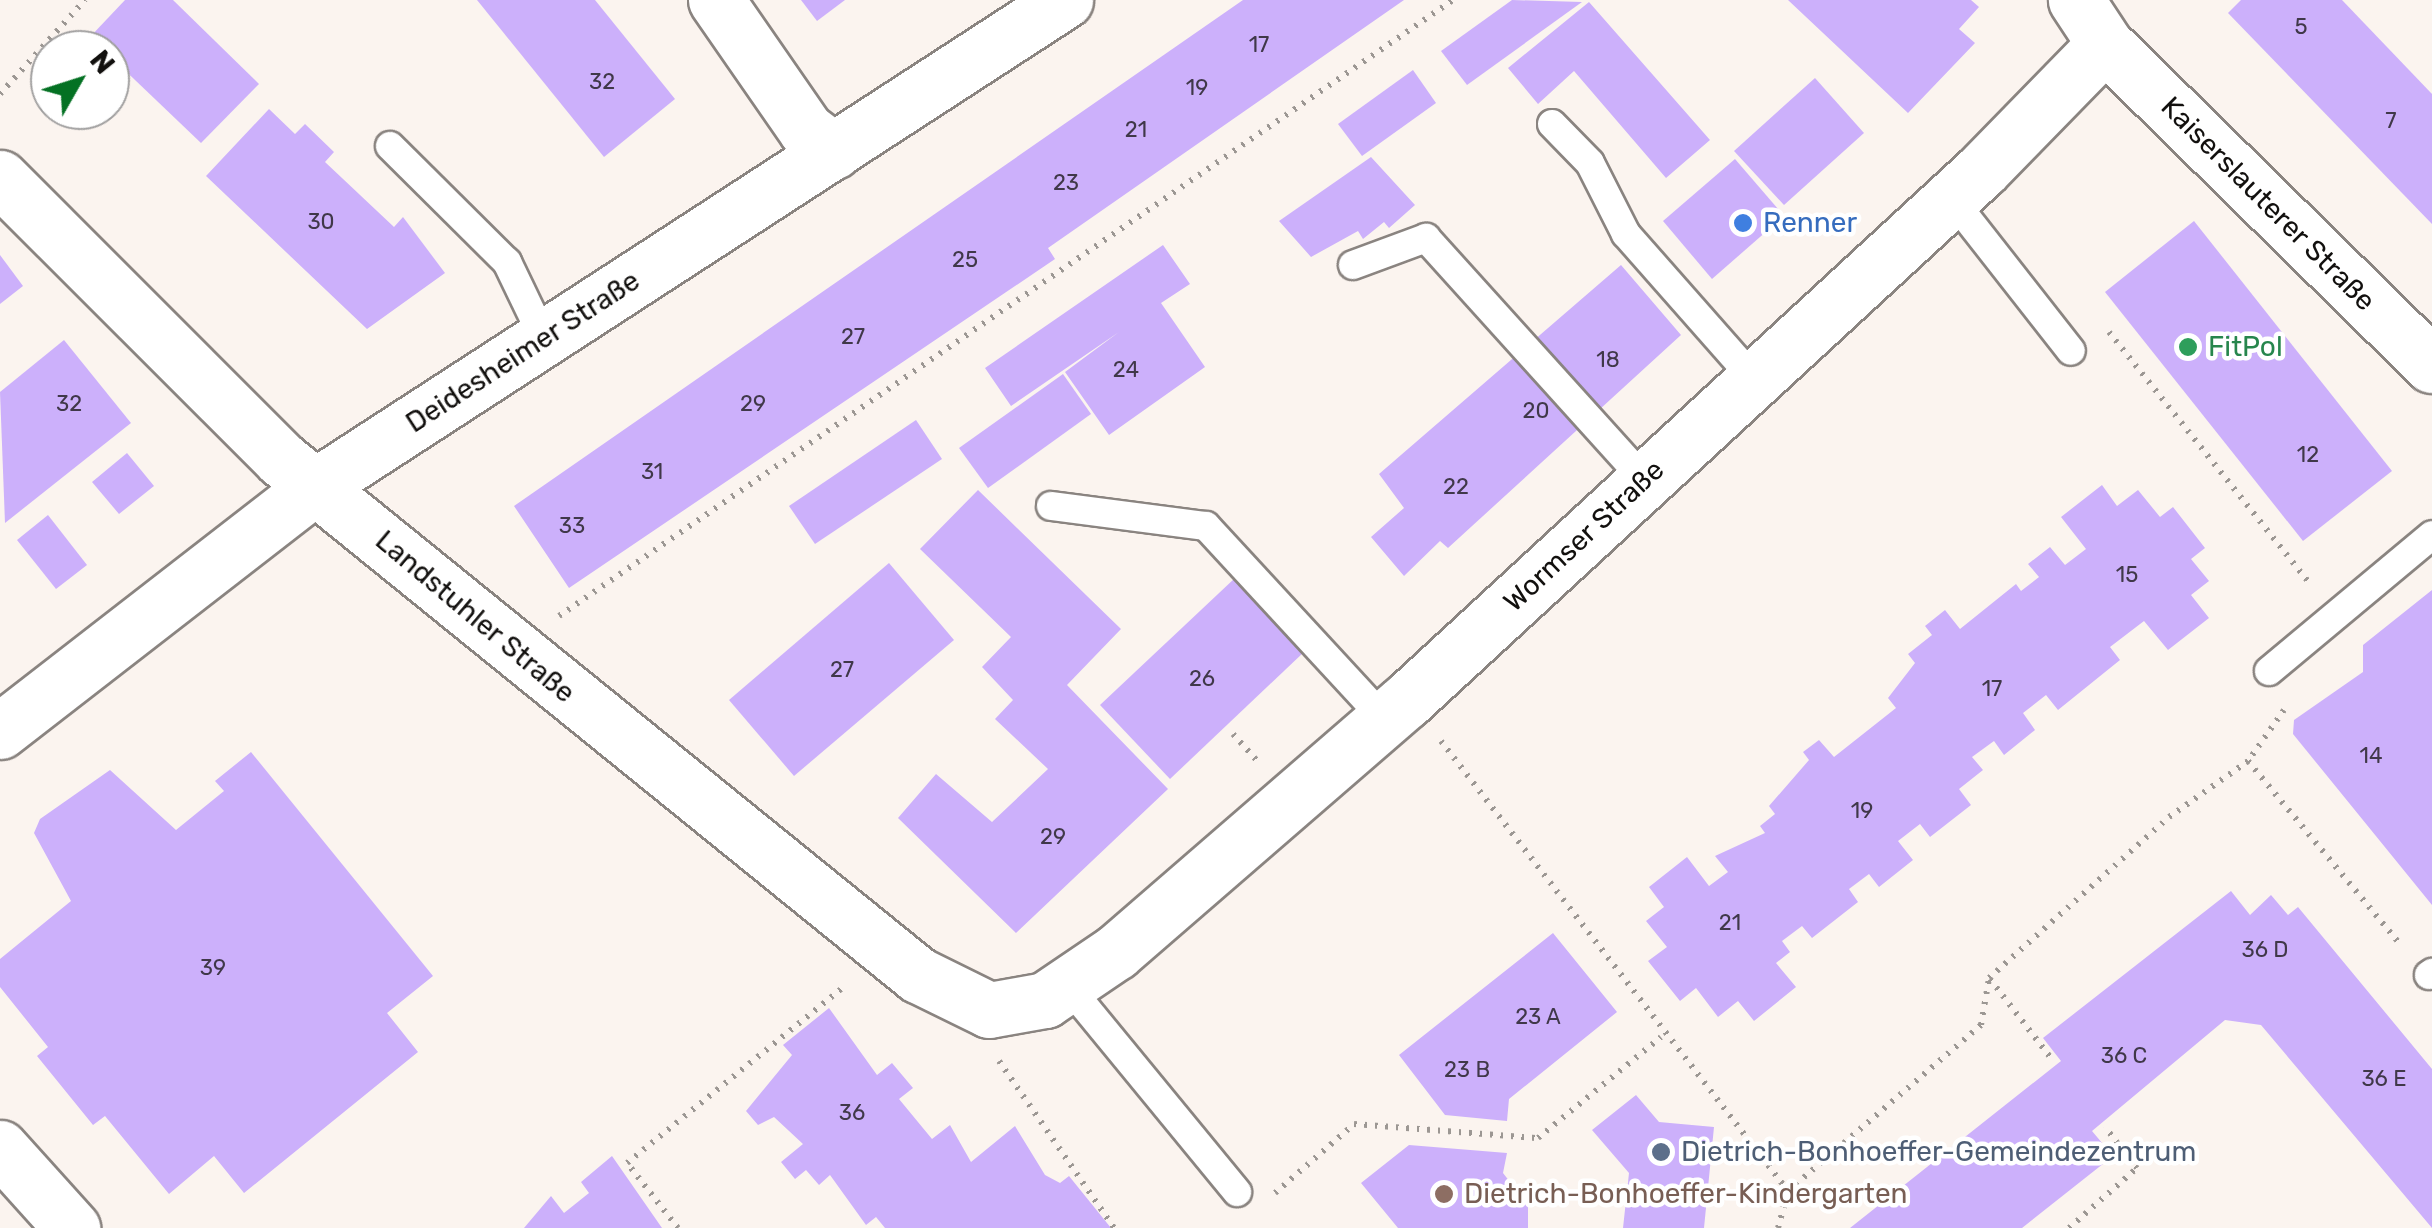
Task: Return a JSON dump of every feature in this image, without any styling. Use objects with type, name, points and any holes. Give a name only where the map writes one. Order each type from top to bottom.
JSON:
[{"type":"street","points":[[716,0],[806,130],[834,151]]},
{"type":"street","name":"Deidesheimer Straße","points":[[0,731],[316,486],[1065,0]]},
{"type":"street","name":"Wormser Straße","points":[[988,1010],[1045,1000],[1068,985],[1395,710],[1951,198],[2090,22]]},
{"type":"street","name":"Kaiserslauterer Straße","points":[[2090,22],[2432,365]]},
{"type":"street","name":"Landstuhler Straße","points":[[0,178],[316,486],[918,975],[988,1010]]},
{"type":"street","points":[[0,1148],[72,1228]]},
{"type":"lane","points":[[1552,124],[1590,163],[1626,234],[1754,380]]},
{"type":"lane","points":[[390,146],[507,262],[544,338]]},
{"type":"lane","points":[[1951,198],[2070,351]]},
{"type":"lane","points":[[1352,265],[1426,238],[1644,480]]},
{"type":"lane","points":[[1051,506],[1206,526],[1395,710]]},
{"type":"lane","points":[[2269,670],[2432,535]]},
{"type":"lane","points":[[1068,985],[1237,1192]]},
{"type":"path","points":[[0,94],[85,0]]},
{"type":"path","points":[[513,648],[1453,0]]},
{"type":"path","points":[[2095,314],[2336,616]]},
{"type":"path","points":[[1778,1228],[1788,1192],[1981,1025],[1989,978],[2169,817],[2248,761],[2291,698]]},
{"type":"path","points":[[1395,710],[1788,1192]]},
{"type":"path","points":[[2248,761],[2430,974]]},
{"type":"path","points":[[678,1228],[626,1163],[856,978]]},
{"type":"path","points":[[1989,978],[2050,1057]]},
{"type":"path","points":[[988,1010],[990,1049],[1114,1228]]},
{"type":"path","points":[[1264,1202],[1354,1124],[1538,1138],[1661,1037]]},
{"type":"path","points":[[2070,1228],[2137,1168],[2105,1127]]},
{"type":"building","points":[[125,0],[173,0],[259,84],[201,143],[130,75],[130,30],[97,30]]},
{"type":"building","points":[[477,0],[595,0],[675,99],[604,157]]},
{"type":"building","points":[[801,0],[845,0],[817,21]]},
{"type":"building","points":[[1243,0],[1404,0],[1048,248],[1055,259],[569,588],[514,506]]},
{"type":"building","points":[[1512,0],[1582,2],[1467,85],[1441,51]]},
{"type":"building","points":[[1788,0],[1971,0],[1979,7],[1959,29],[1975,43],[1908,113]]},
{"type":"building","points":[[2241,0],[2342,0],[2432,94],[2432,224],[2228,13]]},
{"type":"building","points":[[1589,2],[1710,140],[1666,178],[1574,71],[1538,104],[1508,68]]},
{"type":"building","points":[[1413,70],[1436,103],[1362,156],[1338,124]]},
{"type":"building","points":[[1815,78],[1864,133],[1784,205],[1734,151]]},
{"type":"building","points":[[269,109],[295,134],[305,124],[334,152],[325,162],[394,227],[403,217],[445,273],[367,329],[206,176]]},
{"type":"building","points":[[1371,157],[1415,205],[1389,228],[1384,222],[1363,239],[1358,231],[1311,257],[1279,221]]},
{"type":"building","points":[[1735,159],[1784,216],[1712,279],[1663,221]]},
{"type":"building","points":[[2194,221],[2392,471],[2303,541],[2105,292]]},
{"type":"building","points":[[1163,245],[1190,284],[1161,303],[1205,367],[1109,435],[1065,372],[1119,332],[1011,406],[985,368]]},
{"type":"building","points":[[0,255],[23,286],[0,304]]},
{"type":"building","points":[[1621,265],[1681,335],[1448,548],[1440,541],[1404,576],[1371,537],[1404,508],[1379,474]]},
{"type":"building","points":[[64,340],[131,423],[5,523],[0,392]]},
{"type":"building","points":[[1063,374],[1091,414],[988,488],[959,448]]},
{"type":"building","points":[[916,420],[942,459],[815,544],[789,506]]},
{"type":"building","points":[[127,453],[154,486],[119,514],[92,482]]},
{"type":"building","points":[[2102,485],[2117,506],[2138,490],[2160,517],[2173,507],[2205,548],[2191,559],[2209,581],[2191,595],[2209,618],[2168,650],[2144,621],[2110,647],[2120,660],[2058,710],[2046,695],[2023,713],[2035,730],[2004,755],[1994,741],[1972,757],[1983,770],[1959,789],[1971,805],[1930,837],[1920,824],[1898,841],[1913,860],[1879,887],[1869,874],[1849,889],[1858,902],[1812,938],[1802,926],[1782,941],[1790,952],[1776,963],[1796,987],[1754,1021],[1738,1001],[1718,1017],[1696,988],[1680,1001],[1648,961],[1667,947],[1646,921],[1664,907],[1649,887],[1687,857],[1709,886],[1728,872],[1715,856],[1765,833],[1760,826],[1775,814],[1769,806],[1809,760],[1803,752],[1819,740],[1834,757],[1896,708],[1888,698],[1915,663],[1908,654],[1932,635],[1925,626],[1945,610],[1960,629],[2016,584],[2021,591],[2039,577],[2028,564],[2050,547],[2065,565],[2086,549],[2061,517]]},
{"type":"building","points":[[978,490],[1121,629],[1067,685],[1168,789],[1016,933],[898,818],[936,774],[992,822],[1048,769],[995,719],[1013,700],[982,667],[1011,637],[920,549]]},
{"type":"building","points":[[48,515],[87,565],[56,589],[17,540]]},
{"type":"building","points":[[889,563],[954,640],[794,776],[729,700]]},
{"type":"building","points":[[1235,578],[1304,652],[1170,779],[1100,705]]},
{"type":"building","points":[[2432,590],[2432,905],[2293,734],[2294,720],[2363,672],[2363,645]]},
{"type":"building","points":[[251,752],[433,976],[387,1013],[418,1052],[244,1193],[214,1156],[169,1194],[105,1116],[93,1125],[37,1056],[48,1047],[0,987],[0,959],[71,901],[34,833],[40,819],[110,770],[176,830],[224,791],[215,781]]},
{"type":"building","points":[[2231,891],[2250,915],[2271,895],[2288,915],[2298,907],[2432,1069],[2432,1228],[2261,1025],[2225,1020],[2092,1131],[2113,1156],[2022,1228],[1850,1228],[2061,1061],[2043,1038]]},
{"type":"building","points":[[1553,933],[1617,1012],[1509,1099],[1507,1121],[1445,1115],[1399,1055]]},
{"type":"building","points":[[829,1008],[877,1075],[892,1063],[913,1088],[899,1099],[932,1139],[950,1125],[971,1162],[1015,1126],[1045,1175],[1060,1183],[1069,1176],[1111,1228],[885,1228],[876,1217],[866,1225],[830,1175],[819,1185],[806,1170],[795,1179],[781,1162],[803,1144],[774,1117],[758,1125],[746,1111],[792,1055],[783,1045]]},
{"type":"building","name":"Dietrich-Bonhoeffer-Gemeindezentrum","points":[[1636,1095],[1659,1122],[1714,1127],[1704,1228],[1623,1228],[1629,1173],[1592,1130]]},
{"type":"building","name":"Dietrich-Bonhoeffer-Kindergarten","points":[[1409,1145],[1507,1153],[1503,1173],[1528,1205],[1528,1228],[1398,1228],[1361,1183]]},
{"type":"building","points":[[612,1156],[662,1228],[524,1228],[551,1196],[564,1213],[589,1193],[581,1182]]},
{"type":"place","name":"Renner","points":[[1743,223]]},
{"type":"place","name":"FitPol","points":[[2188,347]]},
{"type":"place","name":"Dietrich-Bonhoeffer-Gemeindezentrum","points":[[1661,1152]]},
{"type":"place","name":"Dietrich-Bonhoeffer-Kindergarten","points":[[1444,1194]]}]
